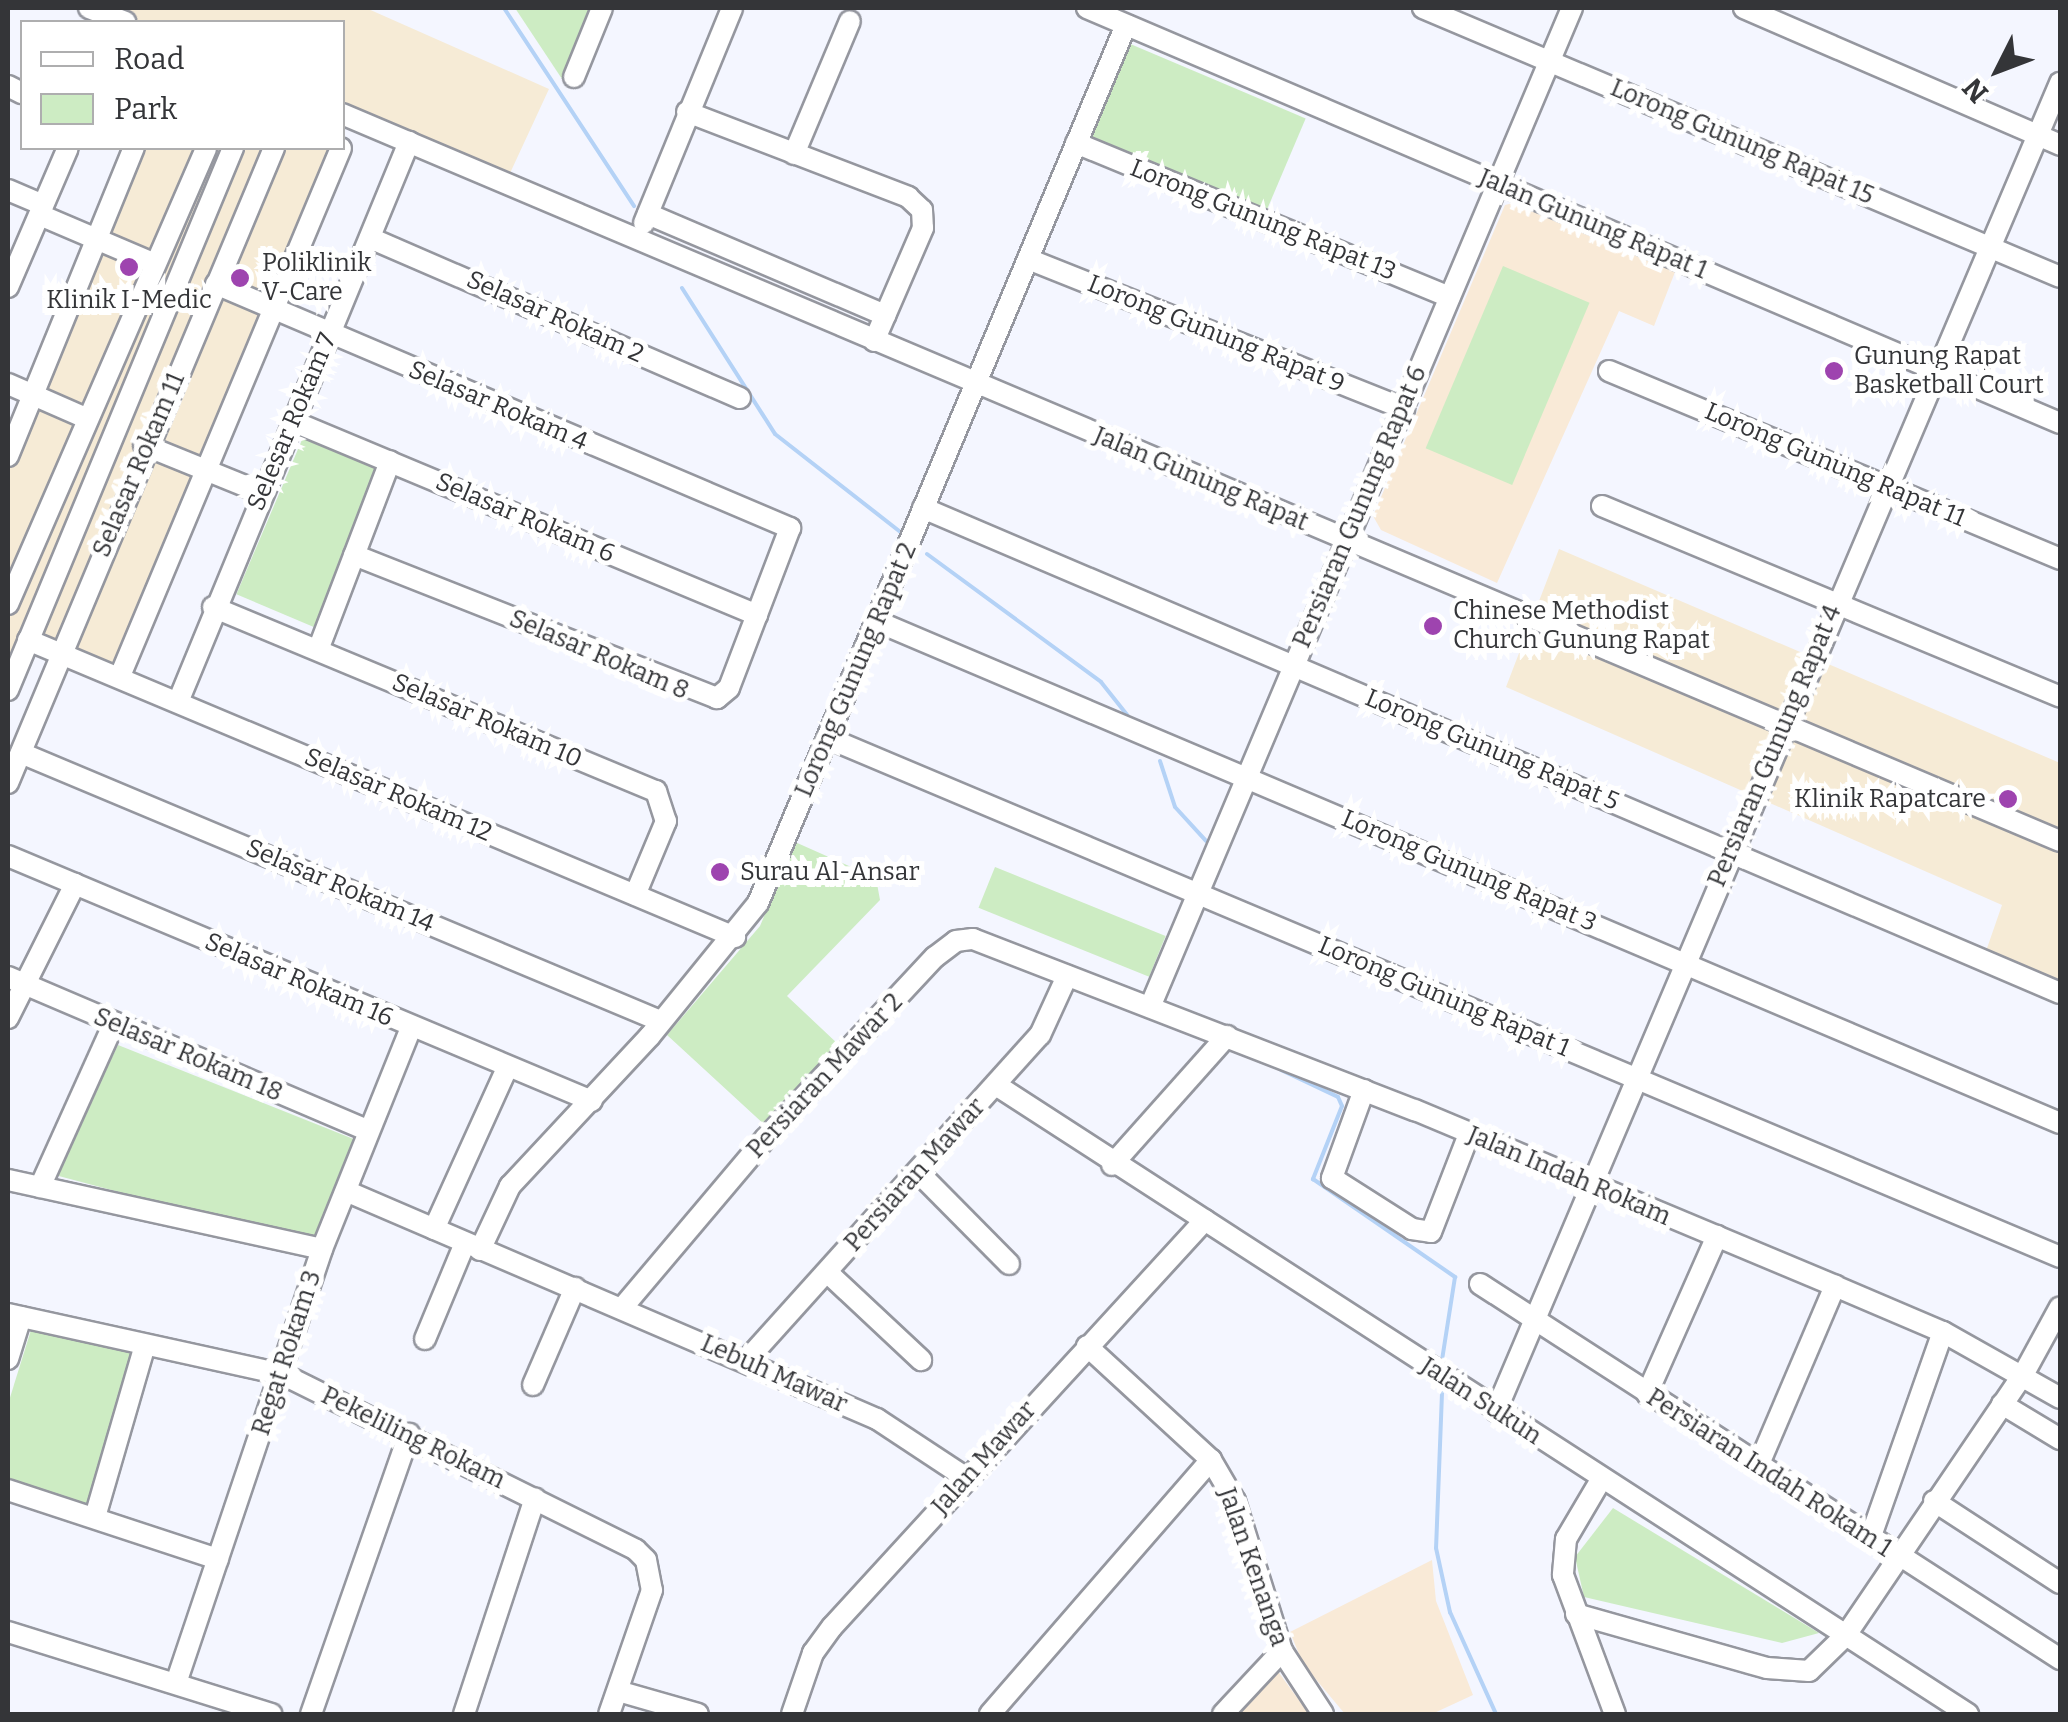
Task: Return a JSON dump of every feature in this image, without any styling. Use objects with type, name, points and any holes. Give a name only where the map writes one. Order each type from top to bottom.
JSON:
[{"type":"street","points":[[89,8],[117,20]]},
{"type":"street","points":[[574,77],[602,8]]},
{"type":"street","points":[[638,239],[686,112],[732,8]]},
{"type":"street","name":"Jalan Gunung Rapat 1","points":[[1087,8],[2060,423]]},
{"type":"street","name":"Lorong Gunung Rapat 15","points":[[1423,8],[2060,277]]},
{"type":"street","name":"Persiaran Gunung Rapat 6","points":[[1150,1007],[1572,8]]},
{"type":"street","points":[[1744,8],[2060,144]]},
{"type":"street","points":[[794,154],[850,21]]},
{"type":"street","name":"Lorong Gunung Rapat 2","points":[[473,1246],[510,1186],[592,1101],[658,1020],[734,937],[758,903],[1126,24]]},
{"type":"street","name":"Persiaran Gunung Rapat 4","points":[[1496,1411],[1531,1318],[1786,728],[1835,602],[2060,84]]},
{"type":"street","points":[[686,112],[908,197],[922,210],[924,228],[874,341]]},
{"type":"street","name":"Jalan Gunung Rapat","points":[[347,116],[2060,841]]},
{"type":"street","name":"Selesar Rokam 7","points":[[178,702],[260,492],[408,142]]},
{"type":"street","name":"Lorong Gunung Rapat 13","points":[[1076,143],[1450,298]]},
{"type":"street","points":[[8,287],[67,150]]},
{"type":"street","points":[[8,456],[93,238],[133,150]]},
{"type":"street","points":[[8,604],[205,150]]},
{"type":"street","name":"Selasar Rokam 11","points":[[8,690],[236,150]]},
{"type":"street","points":[[120,676],[340,150]]},
{"type":"street","name":"Selasar Rokam 11","points":[[8,783],[144,445],[271,154]]},
{"type":"street","points":[[8,190],[93,238],[154,264]]},
{"type":"street","points":[[648,214],[885,315]]},
{"type":"street","name":"Selasar Rokam 2","points":[[370,238],[740,398]]},
{"type":"street","name":"Lorong Gunung Rapat 9","points":[[1028,259],[1404,409]]},
{"type":"street","name":"Selasar Rokam 4","points":[[216,284],[273,311],[783,520]]},
{"type":"street","name":"Lorong Gunung Rapat 11","points":[[1609,371],[2060,559]]},
{"type":"street","points":[[8,384],[88,419]]},
{"type":"street","name":"Selasar Rokam 6","points":[[292,420],[757,615]]},
{"type":"street","points":[[144,445],[260,492]]},
{"type":"street","points":[[318,650],[390,462]]},
{"type":"street","points":[[1602,506],[2060,697]]},
{"type":"street","name":"Lorong Gunung Rapat 5","points":[[924,508],[2060,993]]},
{"type":"street","points":[[46,518],[75,528]]},
{"type":"street","name":"Selasar Rokam 8","points":[[354,555],[702,698],[717,698],[729,688],[790,542],[783,520]]},
{"type":"street","name":"Selasar Rokam 10","points":[[213,607],[656,791],[666,821],[635,895]]},
{"type":"street","name":"Lorong Gunung Rapat 3","points":[[876,621],[2060,1123]]},
{"type":"street","name":"Selasar Rokam 12","points":[[28,640],[734,937]]},
{"type":"street","name":"Lorong Gunung Rapat 1","points":[[828,738],[2060,1256]]},
{"type":"street","name":"Selasar Rokam 14","points":[[22,753],[658,1020]]},
{"type":"street","name":"Selasar Rokam 16","points":[[8,856],[592,1101]]},
{"type":"street","points":[[8,1018],[16,981],[75,884]]},
{"type":"street","name":"Persiaran Mawar 2","points":[[623,1307],[765,1138],[935,956],[956,941],[973,940],[1067,976]]},
{"type":"street","name":"Jalan Indah Rokam","points":[[1067,976],[1364,1090],[1835,1286],[1943,1332],[2060,1398]]},
{"type":"street","name":"Persiaran Mawar","points":[[746,1361],[1040,1035],[1067,976]]},
{"type":"street","name":"Selasar Rokam 18","points":[[16,981],[369,1131]]},
{"type":"street","points":[[40,1187],[112,1024]]},
{"type":"street","name":"Regat Rokam 3","points":[[176,1683],[322,1249],[411,1028]]},
{"type":"street","points":[[1112,1165],[1227,1036]]},
{"type":"street","points":[[434,1230],[507,1068]]},
{"type":"street","name":"Jalan Sukun","points":[[996,1085],[1112,1165],[1205,1220],[1968,1714]]},
{"type":"street","points":[[1364,1090],[1333,1166],[1334,1181],[1424,1234],[1431,1232],[1468,1134]]},
{"type":"street","points":[[918,1173],[1008,1264]]},
{"type":"street","points":[[8,1180],[322,1249]]},
{"type":"street","name":"Lebuh Mawar","points":[[346,1190],[877,1419],[964,1476]]},
{"type":"street","name":"Jalan Mawar","points":[[792,1714],[822,1640],[964,1476],[1205,1220]]},
{"type":"street","points":[[1646,1394],[1716,1236]]},
{"type":"street","points":[[425,1339],[473,1246]]},
{"type":"street","points":[[827,1272],[922,1360]]},
{"type":"street","name":"Persiaran Indah Rokam 1","points":[[1480,1284],[2060,1659]]},
{"type":"street","points":[[1760,1464],[1835,1286]]},
{"type":"street","points":[[532,1386],[574,1288]]},
{"type":"street","points":[[1576,1614],[1790,1672],[1828,1659],[1896,1554],[2023,1375],[2060,1308]]},
{"type":"street","points":[[8,1359],[14,1315]]},
{"type":"street","name":"Pekeliling Rokam","points":[[14,1315],[282,1374],[535,1498],[646,1560],[652,1590],[610,1714]]},
{"type":"street","points":[[1871,1536],[1943,1332]]},
{"type":"street","points":[[96,1517],[145,1344]]},
{"type":"street","name":"Jalan Kenanga","points":[[1087,1346],[1211,1460],[1235,1501],[1282,1651],[1323,1714]]},
{"type":"street","points":[[2002,1404],[2060,1439]]},
{"type":"street","points":[[311,1714],[409,1434]]},
{"type":"street","points":[[990,1714],[1211,1460]]},
{"type":"street","points":[[1602,1478],[1562,1557],[1576,1614],[1615,1714]]},
{"type":"street","points":[[8,1490],[218,1560]]},
{"type":"street","points":[[464,1714],[535,1498]]},
{"type":"street","points":[[1934,1501],[2060,1583]]},
{"type":"street","points":[[8,1632],[272,1714]]},
{"type":"street","points":[[1222,1714],[1282,1651]]},
{"type":"street","points":[[618,1690],[698,1714]]},
{"type":"shaded area","points":[[88,8],[366,8],[549,89],[505,184],[349,118],[345,129],[345,20],[118,20]]},
{"type":"shaded area","points":[[135,150],[336,150],[119,676],[29,640],[8,690],[8,451]]},
{"type":"shaded area","points":[[1517,202],[1675,272],[1654,326],[1619,311],[1497,583],[1381,530],[1373,516],[1505,205]]},
{"type":"shaded area","points":[[1559,549],[2060,763],[2060,987],[1985,954],[2002,905],[1506,687]]},
{"type":"shaded area","points":[[1432,1560],[1436,1601],[1473,1695],[1432,1714],[1345,1714],[1303,1664],[1290,1632]]},
{"type":"shaded area","points":[[1277,1670],[1309,1714],[1238,1714]]},
{"type":"green space","points":[[515,8],[592,8],[564,82]]},
{"type":"green space","points":[[1128,43],[1306,118],[1265,213],[1088,138]]},
{"type":"green space","points":[[1503,266],[1590,303],[1512,485],[1426,448]]},
{"type":"green space","points":[[304,435],[381,468],[314,627],[236,594]]},
{"type":"green space","points":[[795,842],[876,878],[880,900],[787,996],[839,1045],[766,1126],[667,1035],[760,926]]},
{"type":"green space","points":[[995,867],[1166,936],[1149,977],[979,908]]},
{"type":"green space","points":[[118,1045],[356,1140],[314,1244],[55,1175]]},
{"type":"green space","points":[[31,1330],[131,1353],[90,1505],[8,1478],[8,1404]]},
{"type":"green space","points":[[1613,1508],[1819,1633],[1782,1643],[1584,1597],[1575,1557]]},
{"type":"waterway","points":[[504,8],[634,206]]},
{"type":"waterway","points":[[682,288],[775,434],[903,534]]},
{"type":"waterway","points":[[927,554],[1101,682],[1128,716]]},
{"type":"waterway","points":[[1160,761],[1175,807],[1206,841]]},
{"type":"waterway","points":[[1281,1070],[1338,1097],[1342,1106],[1313,1179],[1455,1277],[1442,1360]]},
{"type":"waterway","points":[[1442,1393],[1436,1548],[1450,1612],[1496,1714]]},
{"type":"place","name":"Klinik I-Medic","points":[[129,267]]},
{"type":"place","name":"Poliklinik V-Care","points":[[240,278]]},
{"type":"place","name":"Gunung Rapat Basketball Court","points":[[1834,371]]},
{"type":"place","name":"Chinese Methodist Church Gunung Rapat","points":[[1433,626]]},
{"type":"place","name":"Klinik Rapatcare","points":[[2008,799]]},
{"type":"place","name":"Surau Al-Ansar","points":[[720,872]]}]
